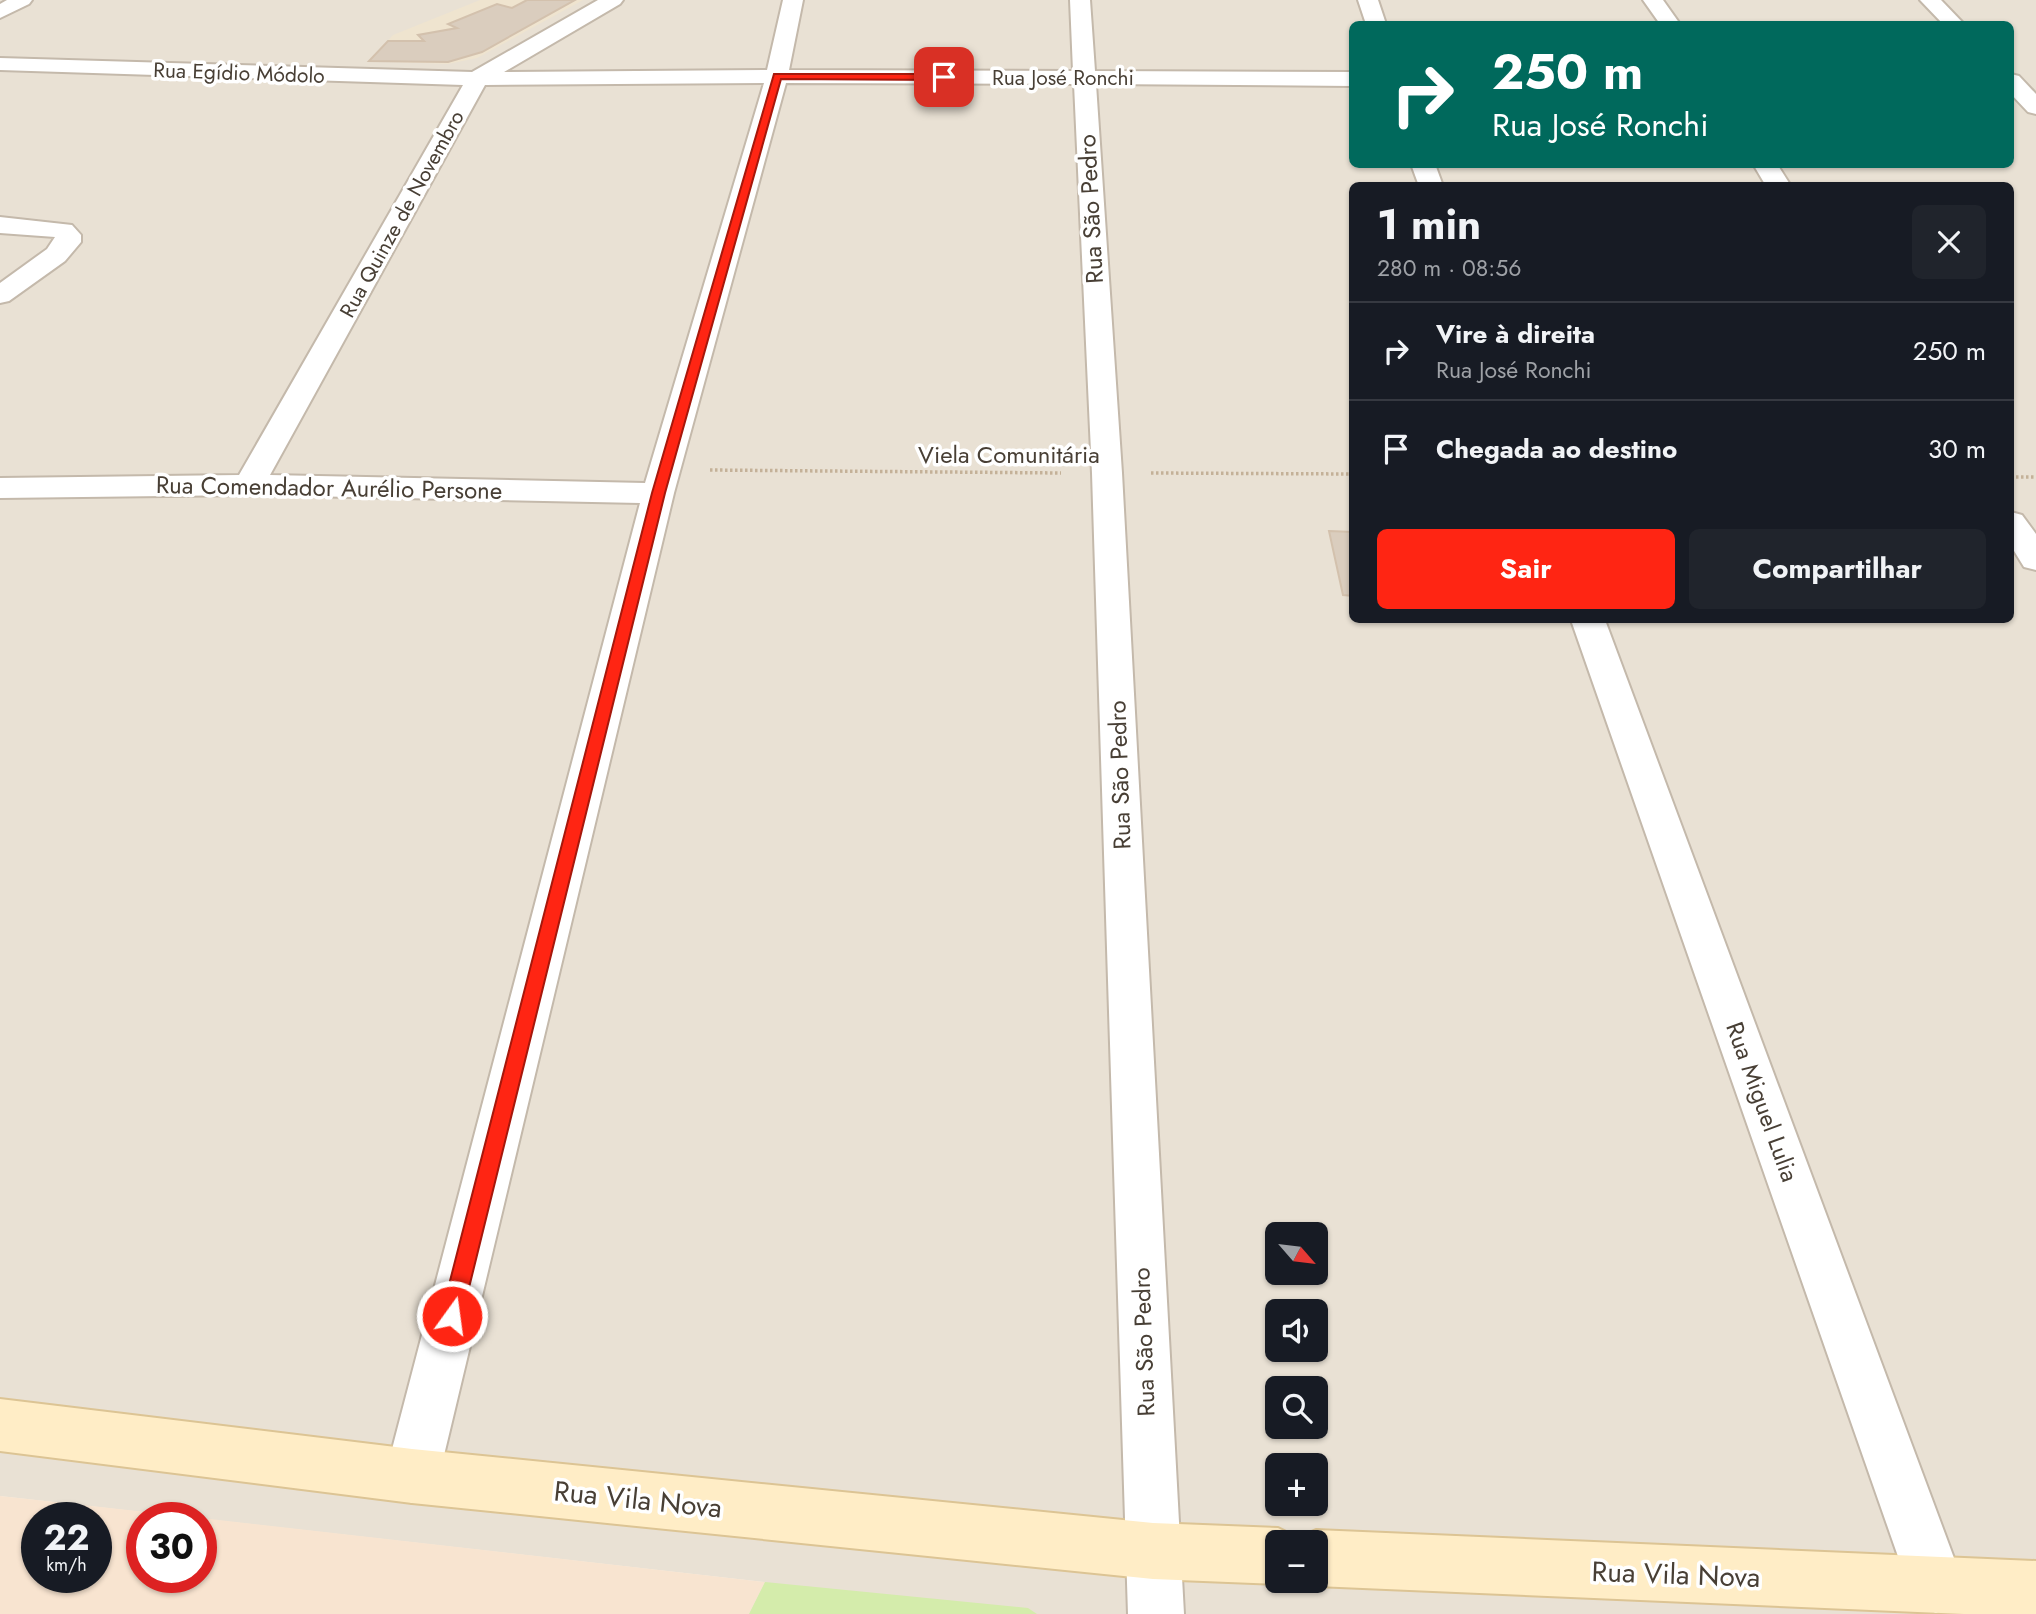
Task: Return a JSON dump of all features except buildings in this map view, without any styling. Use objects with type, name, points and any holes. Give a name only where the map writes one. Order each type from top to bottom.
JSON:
[{"type":"street","points":[[0,12],[22,0]]},
{"type":"street","points":[[479,77],[613,0]]},
{"type":"street","points":[[412,1476],[662,481],[777,76],[793,0]]},
{"type":"street","name":"Rua São Pedro","points":[[1080,0],[1107,473],[1156,1614]]},
{"type":"street","points":[[1368,0],[1375,21]]},
{"type":"street","points":[[1653,0],[1668,21]]},
{"type":"street","points":[[1930,0],[1951,21]]},
{"type":"street","name":"Rua Egídio Módolo","points":[[0,64],[428,79],[479,77]]},
{"type":"street","name":"Rua José Ronchi","points":[[479,77],[1349,79]]},
{"type":"street","name":"Rua Quinze de Novembro","points":[[249,485],[479,77]]},
{"type":"street","points":[[2014,81],[2036,81]]},
{"type":"street","points":[[2014,84],[2036,107]]},
{"type":"street","points":[[0,225],[47,227],[63,230],[68,235],[68,242],[56,256],[0,295]]},
{"type":"street","name":"Rua Comendador Aurélio Persone","points":[[0,488],[662,481]]},
{"type":"street","points":[[2014,526],[2036,559]]},
{"type":"street","name":"Rua Miguel Lulia","points":[[1589,623],[1936,1585]]},
{"type":"street","name":"Rua Vila Nova","points":[[0,1425],[412,1476],[1153,1551],[1265,1555]]},
{"type":"street","name":"Rua Vila Nova","points":[[1328,1559],[2036,1589]]},
{"type":"path","name":"Viela Comunitária","points":[[662,481],[1107,473],[1349,474]]},
{"type":"path","points":[[2014,477],[2036,477]]},
{"type":"shaded area","points":[[0,0],[2036,0],[2036,1614],[749,1614],[765,1582],[217,1520],[217,1502],[126,1502],[126,1510],[112,1509],[112,1502],[53,1502],[0,1496]]},
{"type":"shaded area","points":[[480,0],[583,0],[477,58],[448,64],[369,61],[393,35]]},
{"type":"shaded area","points":[[0,1496],[55,1502],[21,1502],[21,1593],[112,1593],[112,1508],[126,1510],[126,1593],[217,1593],[217,1520],[765,1582],[749,1614],[0,1614]]},
{"type":"green space","points":[[765,1582],[1028,1608],[1037,1614],[749,1614]]},
{"type":"route","points":[[452,1316],[658,493],[777,76],[944,77]]}]
